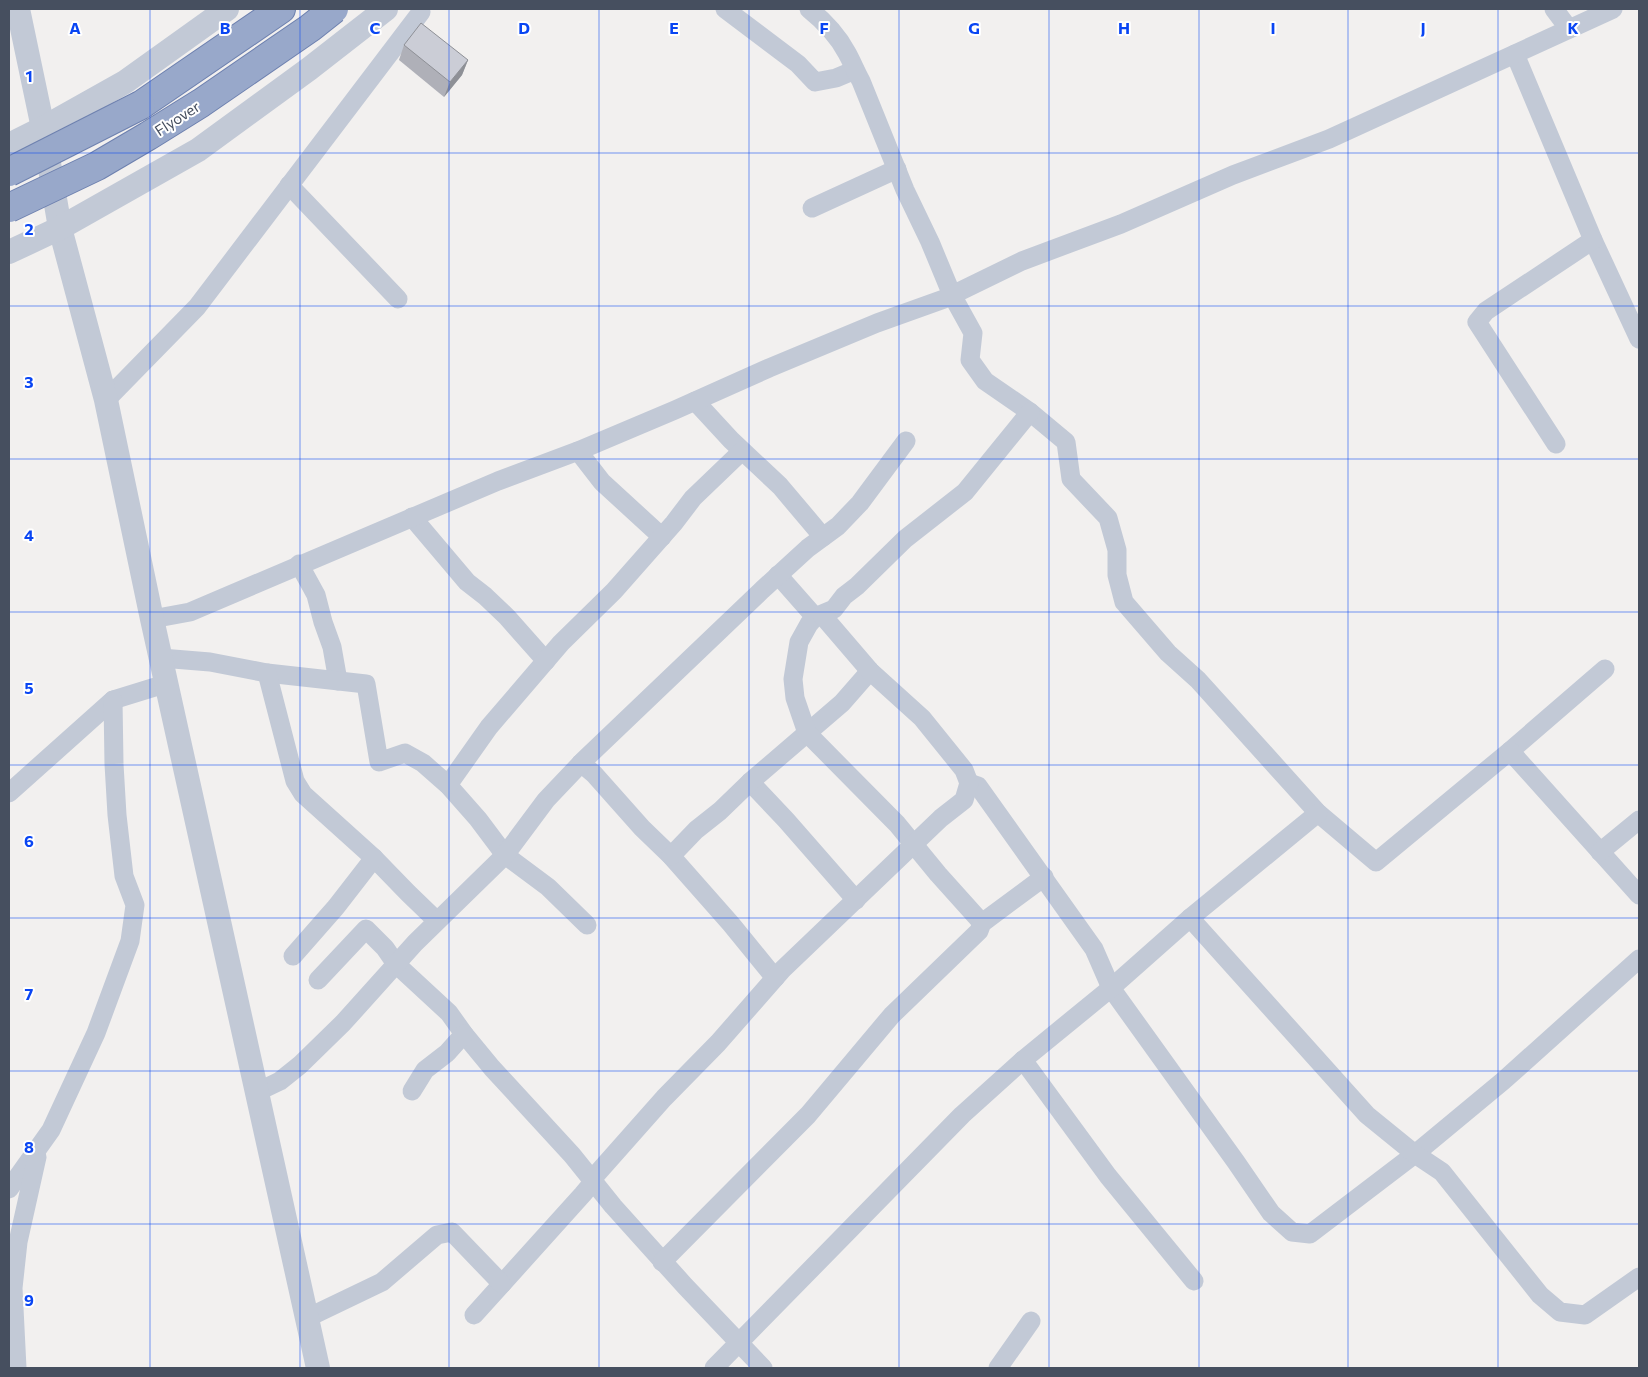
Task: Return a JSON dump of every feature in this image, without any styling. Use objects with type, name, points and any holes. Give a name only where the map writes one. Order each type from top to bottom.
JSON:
[{"type":"highway","name":"Flyover","points":[[9,172],[140,105],[281,9]]},
{"type":"highway","name":"Flyover","points":[[9,208],[97,166],[148,136],[201,103],[334,9]]},
{"type":"street","points":[[18,9],[43,128],[60,228],[106,400],[152,618],[168,683],[318,1368]]},
{"type":"street","points":[[9,145],[125,82],[227,9]]},
{"type":"street","points":[[9,252],[60,228],[198,150],[309,69],[386,9]]},
{"type":"street","points":[[725,9],[798,64],[815,82],[836,78],[854,70]]},
{"type":"street","points":[[809,9],[831,29],[862,81],[905,190],[930,242],[952,295],[974,334],[970,360],[985,380],[1030,412],[1066,442],[1071,479],[1108,518],[1117,550],[1117,575],[1124,602],[1168,653],[1198,680],[1318,813],[1376,862],[1605,669]]},
{"type":"street","points":[[1554,9],[1569,29]]},
{"type":"street","points":[[152,618],[190,612],[412,517],[578,452],[769,368],[877,323],[952,295],[1022,261],[1121,224],[1233,175],[1329,139],[1614,9]]},
{"type":"street","points":[[106,400],[197,307],[421,12]]},
{"type":"street","points":[[1515,54],[1593,240],[1639,339]]},
{"type":"street","points":[[812,208],[897,169]]},
{"type":"street","points":[[289,185],[398,299]]},
{"type":"street","points":[[1556,444],[1477,322],[1486,311],[1593,240]]},
{"type":"street","points":[[695,401],[742,451],[780,486],[823,537]]},
{"type":"street","points":[[982,923],[897,824],[808,733],[795,698],[793,679],[799,642],[809,624],[819,616],[834,609],[844,596],[857,586],[905,539],[965,492],[1030,412]]},
{"type":"street","points":[[257,1092],[280,1081],[300,1065],[343,1022],[437,921],[505,855],[546,800],[581,763],[778,575],[838,526],[860,503],[906,441]]},
{"type":"street","points":[[448,785],[489,727],[546,661],[614,591],[662,537],[693,498],[742,451]]},
{"type":"street","points":[[578,452],[602,482],[662,537]]},
{"type":"street","points":[[412,517],[467,582],[507,617],[546,661]]},
{"type":"street","points":[[299,564],[316,595],[332,648],[338,681]]},
{"type":"street","points":[[474,1315],[593,1182],[594,1177],[718,1043],[775,978],[913,844],[964,800],[968,783],[964,770],[922,718],[870,671],[778,575]]},
{"type":"street","points":[[162,658],[210,662],[267,673],[366,684],[379,762],[405,753],[423,763],[448,785],[478,819],[505,855],[548,888],[587,925]]},
{"type":"street","points":[[671,856],[696,830],[842,703],[870,671]]},
{"type":"street","points":[[267,673],[295,781],[303,794],[374,858],[437,921]]},
{"type":"street","points":[[9,793],[113,700],[168,683]]},
{"type":"street","points":[[9,1189],[51,1130],[96,1033],[130,941],[135,905],[124,876],[117,815],[113,700]]},
{"type":"street","points":[[1510,751],[1639,895]]},
{"type":"street","points":[[581,763],[594,774],[642,828],[671,856],[731,924],[775,978]]},
{"type":"street","points":[[750,782],[856,900]]},
{"type":"street","points":[[968,783],[978,786],[1044,877],[1094,949],[1111,988],[1271,1213],[1292,1232],[1310,1234],[1414,1154],[1503,1081],[1639,959]]},
{"type":"street","points":[[714,1368],[962,1115],[1023,1060],[1111,988],[1190,918],[1318,813]]},
{"type":"street","points":[[1600,852],[1639,820]]},
{"type":"street","points":[[293,956],[336,907],[374,858]]},
{"type":"street","points":[[662,1262],[808,1115],[892,1015],[979,931],[982,923],[1044,877]]},
{"type":"street","points":[[1190,918],[1366,1115],[1414,1154],[1442,1172],[1540,1295],[1560,1312],[1585,1315],[1639,1277]]},
{"type":"street","points":[[318,980],[366,929],[385,948],[396,964],[449,1013],[464,1034],[516,1096],[572,1155],[662,1262],[763,1368]]},
{"type":"street","points":[[412,1091],[425,1070],[447,1053],[464,1034]]},
{"type":"street","points":[[1023,1060],[1108,1176],[1194,1281]]},
{"type":"street","points":[[17,1368],[13,1288],[18,1242],[38,1148]]},
{"type":"street","points":[[307,1318],[382,1282],[437,1235],[452,1232],[502,1284]]},
{"type":"street","points":[[998,1368],[1031,1320]]},
{"type":"building","points":[[421,23],[468,60],[450,82],[404,45]]}]
